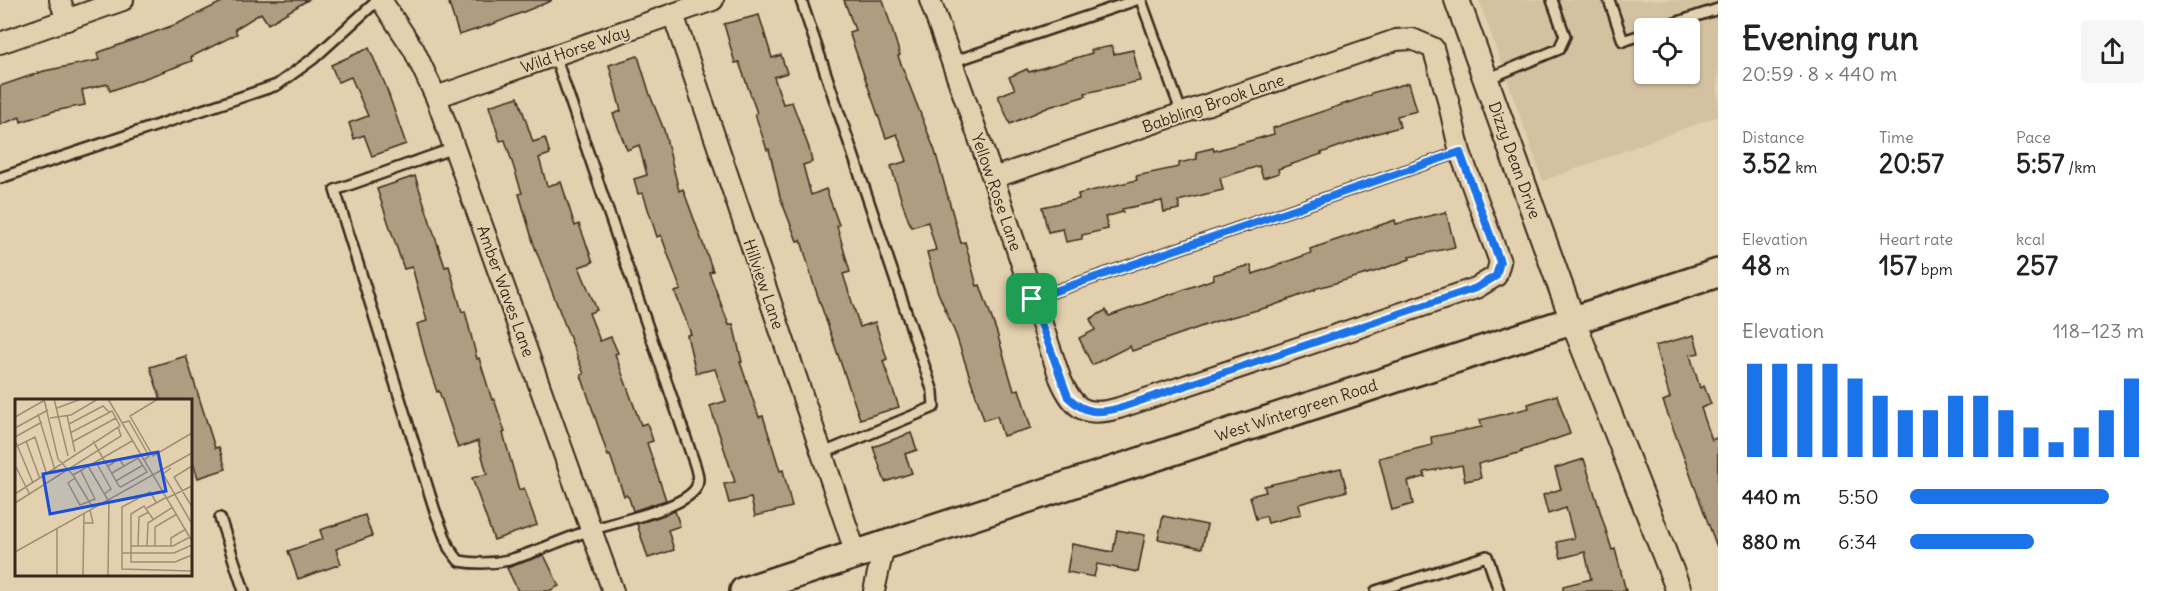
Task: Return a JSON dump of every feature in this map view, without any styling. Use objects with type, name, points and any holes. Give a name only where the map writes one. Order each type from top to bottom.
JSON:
[{"type":"main road","name":"West Wintergreen Road","points":[[744,591],[1718,273]]},
{"type":"street","points":[[60,0],[67,20]]},
{"type":"street","points":[[0,43],[123,0]]},
{"type":"street","name":"Amber Waves Lane","points":[[379,0],[414,50],[436,97],[613,591]]},
{"type":"street","name":"Wild Horse Way","points":[[436,97],[713,0]]},
{"type":"street","name":"Yellow Rose Lane","points":[[930,0],[993,178],[1032,299],[1068,397],[1077,407],[1084,410],[1103,413],[1119,408],[1476,288],[1496,276],[1500,262],[1460,152]]},
{"type":"street","name":"Dizzy Dean Drive","points":[[1457,0],[1573,321]]},
{"type":"street","name":"Hillview Lane","points":[[673,14],[856,554]]},
{"type":"street","name":"Babbling Brook Lane","points":[[993,178],[1396,40],[1412,39],[1433,48],[1460,152]]},
{"type":"street","points":[[1573,321],[1679,591]]},
{"type":"street","points":[[874,591],[884,546]]},
{"type":"lane","points":[[0,178],[277,85],[314,58],[379,0]]},
{"type":"lane","points":[[801,0],[933,392],[934,407],[821,454]]},
{"type":"lane","points":[[952,62],[1136,0]]},
{"type":"lane","points":[[1141,0],[1182,114]]},
{"type":"lane","points":[[1485,79],[1559,48],[1565,36],[1552,0]]},
{"type":"lane","points":[[1609,0],[1623,41],[1634,37]]},
{"type":"lane","points":[[1691,18],[1718,9]]},
{"type":"lane","points":[[454,148],[335,190],[435,511],[449,548],[459,561],[479,565],[508,560],[592,529],[650,513],[684,498],[696,487],[698,478],[555,56]]},
{"type":"lane","points":[[1032,299],[1460,152]]},
{"type":"lane","points":[[220,518],[244,591]]},
{"type":"lane","points":[[1376,591],[1487,556],[1499,591]]},
{"type":"shaded area","points":[[1479,0],[1718,0],[1718,116],[1543,181]]},
{"type":"building","points":[[226,0],[308,0],[268,24],[261,13],[235,29],[237,34],[191,57],[192,61],[110,91],[108,84],[82,90],[85,105],[54,111],[21,122],[20,117],[0,125],[0,86],[44,71],[99,60],[97,53],[177,24]]},
{"type":"building","points":[[448,0],[551,0],[551,1],[459,35]]},
{"type":"building","points":[[844,0],[883,0],[900,55],[898,56],[935,151],[961,243],[965,242],[977,286],[980,285],[997,333],[1014,391],[1019,389],[1031,428],[1003,436],[997,416],[984,420],[956,335],[937,290],[927,252],[936,250],[928,222],[911,227],[891,166],[907,161],[897,134],[886,138],[849,32],[855,30]]},
{"type":"building","points":[[759,15],[772,58],[781,55],[787,73],[774,77],[783,104],[792,102],[809,148],[812,162],[803,165],[811,195],[826,189],[839,225],[837,226],[850,272],[843,274],[860,327],[875,322],[887,359],[883,361],[899,407],[860,419],[801,240],[797,241],[780,197],[769,149],[767,150],[739,62],[735,63],[724,24]]},
{"type":"building","points":[[1112,46],[1114,54],[1133,50],[1140,81],[1085,93],[1086,96],[1049,107],[1010,124],[998,96],[1015,89],[1009,77],[1027,69],[1029,72],[1092,53],[1091,50]]},
{"type":"building","points":[[369,48],[385,84],[406,144],[372,156],[364,135],[354,139],[349,123],[368,116],[351,77],[338,82],[331,65]]},
{"type":"building","points":[[638,56],[664,130],[679,191],[683,189],[713,271],[709,272],[729,325],[733,324],[742,362],[740,362],[759,417],[763,416],[780,471],[783,470],[792,507],[755,516],[751,498],[729,503],[724,484],[735,482],[710,406],[726,401],[715,369],[696,373],[687,335],[691,334],[675,292],[681,290],[661,235],[657,237],[643,193],[638,194],[634,179],[647,175],[639,145],[627,150],[613,114],[621,111],[609,65]]},
{"type":"building","points":[[1409,83],[1417,111],[1397,116],[1400,127],[1374,134],[1278,169],[1279,173],[1263,178],[1259,166],[1220,178],[1223,190],[1178,201],[1180,209],[1164,212],[1162,201],[1122,209],[1123,212],[1105,217],[1108,229],[1082,235],[1082,239],[1066,242],[1063,229],[1048,232],[1042,207],[1079,199],[1078,194],[1137,180],[1136,176],[1179,167],[1179,163],[1197,159],[1196,152],[1213,148],[1214,151],[1274,134],[1273,128],[1371,95],[1371,93]]},
{"type":"building","points":[[518,97],[533,142],[545,138],[550,154],[539,158],[547,186],[561,182],[575,226],[579,224],[593,262],[579,267],[597,310],[589,313],[600,341],[611,337],[641,425],[647,423],[653,441],[647,443],[666,500],[633,511],[629,498],[624,496],[610,455],[608,456],[581,375],[584,374],[534,245],[519,194],[522,193],[505,140],[500,141],[489,106]]},
{"type":"building","points":[[415,176],[445,267],[449,266],[462,312],[465,311],[477,359],[479,358],[505,432],[503,433],[519,490],[524,488],[537,525],[494,540],[472,478],[487,474],[478,441],[458,448],[427,362],[417,324],[427,321],[412,267],[404,269],[377,189]]},
{"type":"building","points":[[1446,212],[1455,247],[1409,257],[1410,259],[1374,272],[1314,289],[1272,306],[1217,321],[1132,351],[1130,346],[1092,365],[1079,338],[1095,330],[1090,319],[1106,310],[1109,316],[1214,279],[1213,275],[1251,265],[1253,274],[1311,253],[1310,249],[1395,220],[1396,224]]},
{"type":"building","points":[[1694,335],[1699,353],[1690,355],[1700,388],[1704,386],[1711,404],[1701,408],[1712,440],[1718,437],[1717,547],[1663,401],[1670,398],[1655,346]]},
{"type":"building","points":[[186,356],[215,448],[219,447],[226,469],[198,478],[192,460],[192,399],[161,399],[150,367]]},
{"type":"building","points":[[1557,395],[1570,434],[1522,452],[1478,464],[1481,478],[1465,481],[1462,465],[1424,472],[1425,477],[1408,481],[1413,504],[1392,510],[1379,458],[1432,445],[1431,437],[1482,427],[1480,420],[1529,408],[1528,404]]},
{"type":"building","points":[[911,433],[917,450],[905,454],[912,473],[885,482],[873,447]]},
{"type":"building","points":[[1584,459],[1612,550],[1615,549],[1626,591],[1563,591],[1563,586],[1591,579],[1585,552],[1561,558],[1557,542],[1574,538],[1566,508],[1548,514],[1543,495],[1561,489],[1555,468]]},
{"type":"building","points":[[1341,468],[1347,491],[1299,504],[1301,514],[1268,523],[1266,516],[1256,519],[1250,496],[1266,492],[1264,486]]},
{"type":"building","points":[[675,511],[680,526],[668,530],[674,550],[648,558],[637,524]]},
{"type":"building","points":[[365,515],[372,536],[336,549],[341,564],[298,579],[288,551],[323,539],[320,530]]},
{"type":"building","points":[[1163,516],[1207,525],[1202,548],[1158,539]]},
{"type":"building","points":[[1117,530],[1145,535],[1138,572],[1097,564],[1094,577],[1067,572],[1072,544],[1113,552]]},
{"type":"building","points":[[544,555],[559,586],[549,591],[518,591],[507,568]]},
{"type":"route","points":[[1460,152],[1500,262],[1496,276],[1476,288],[1103,413],[1077,407],[1068,397],[1032,299],[1460,152]]}]
